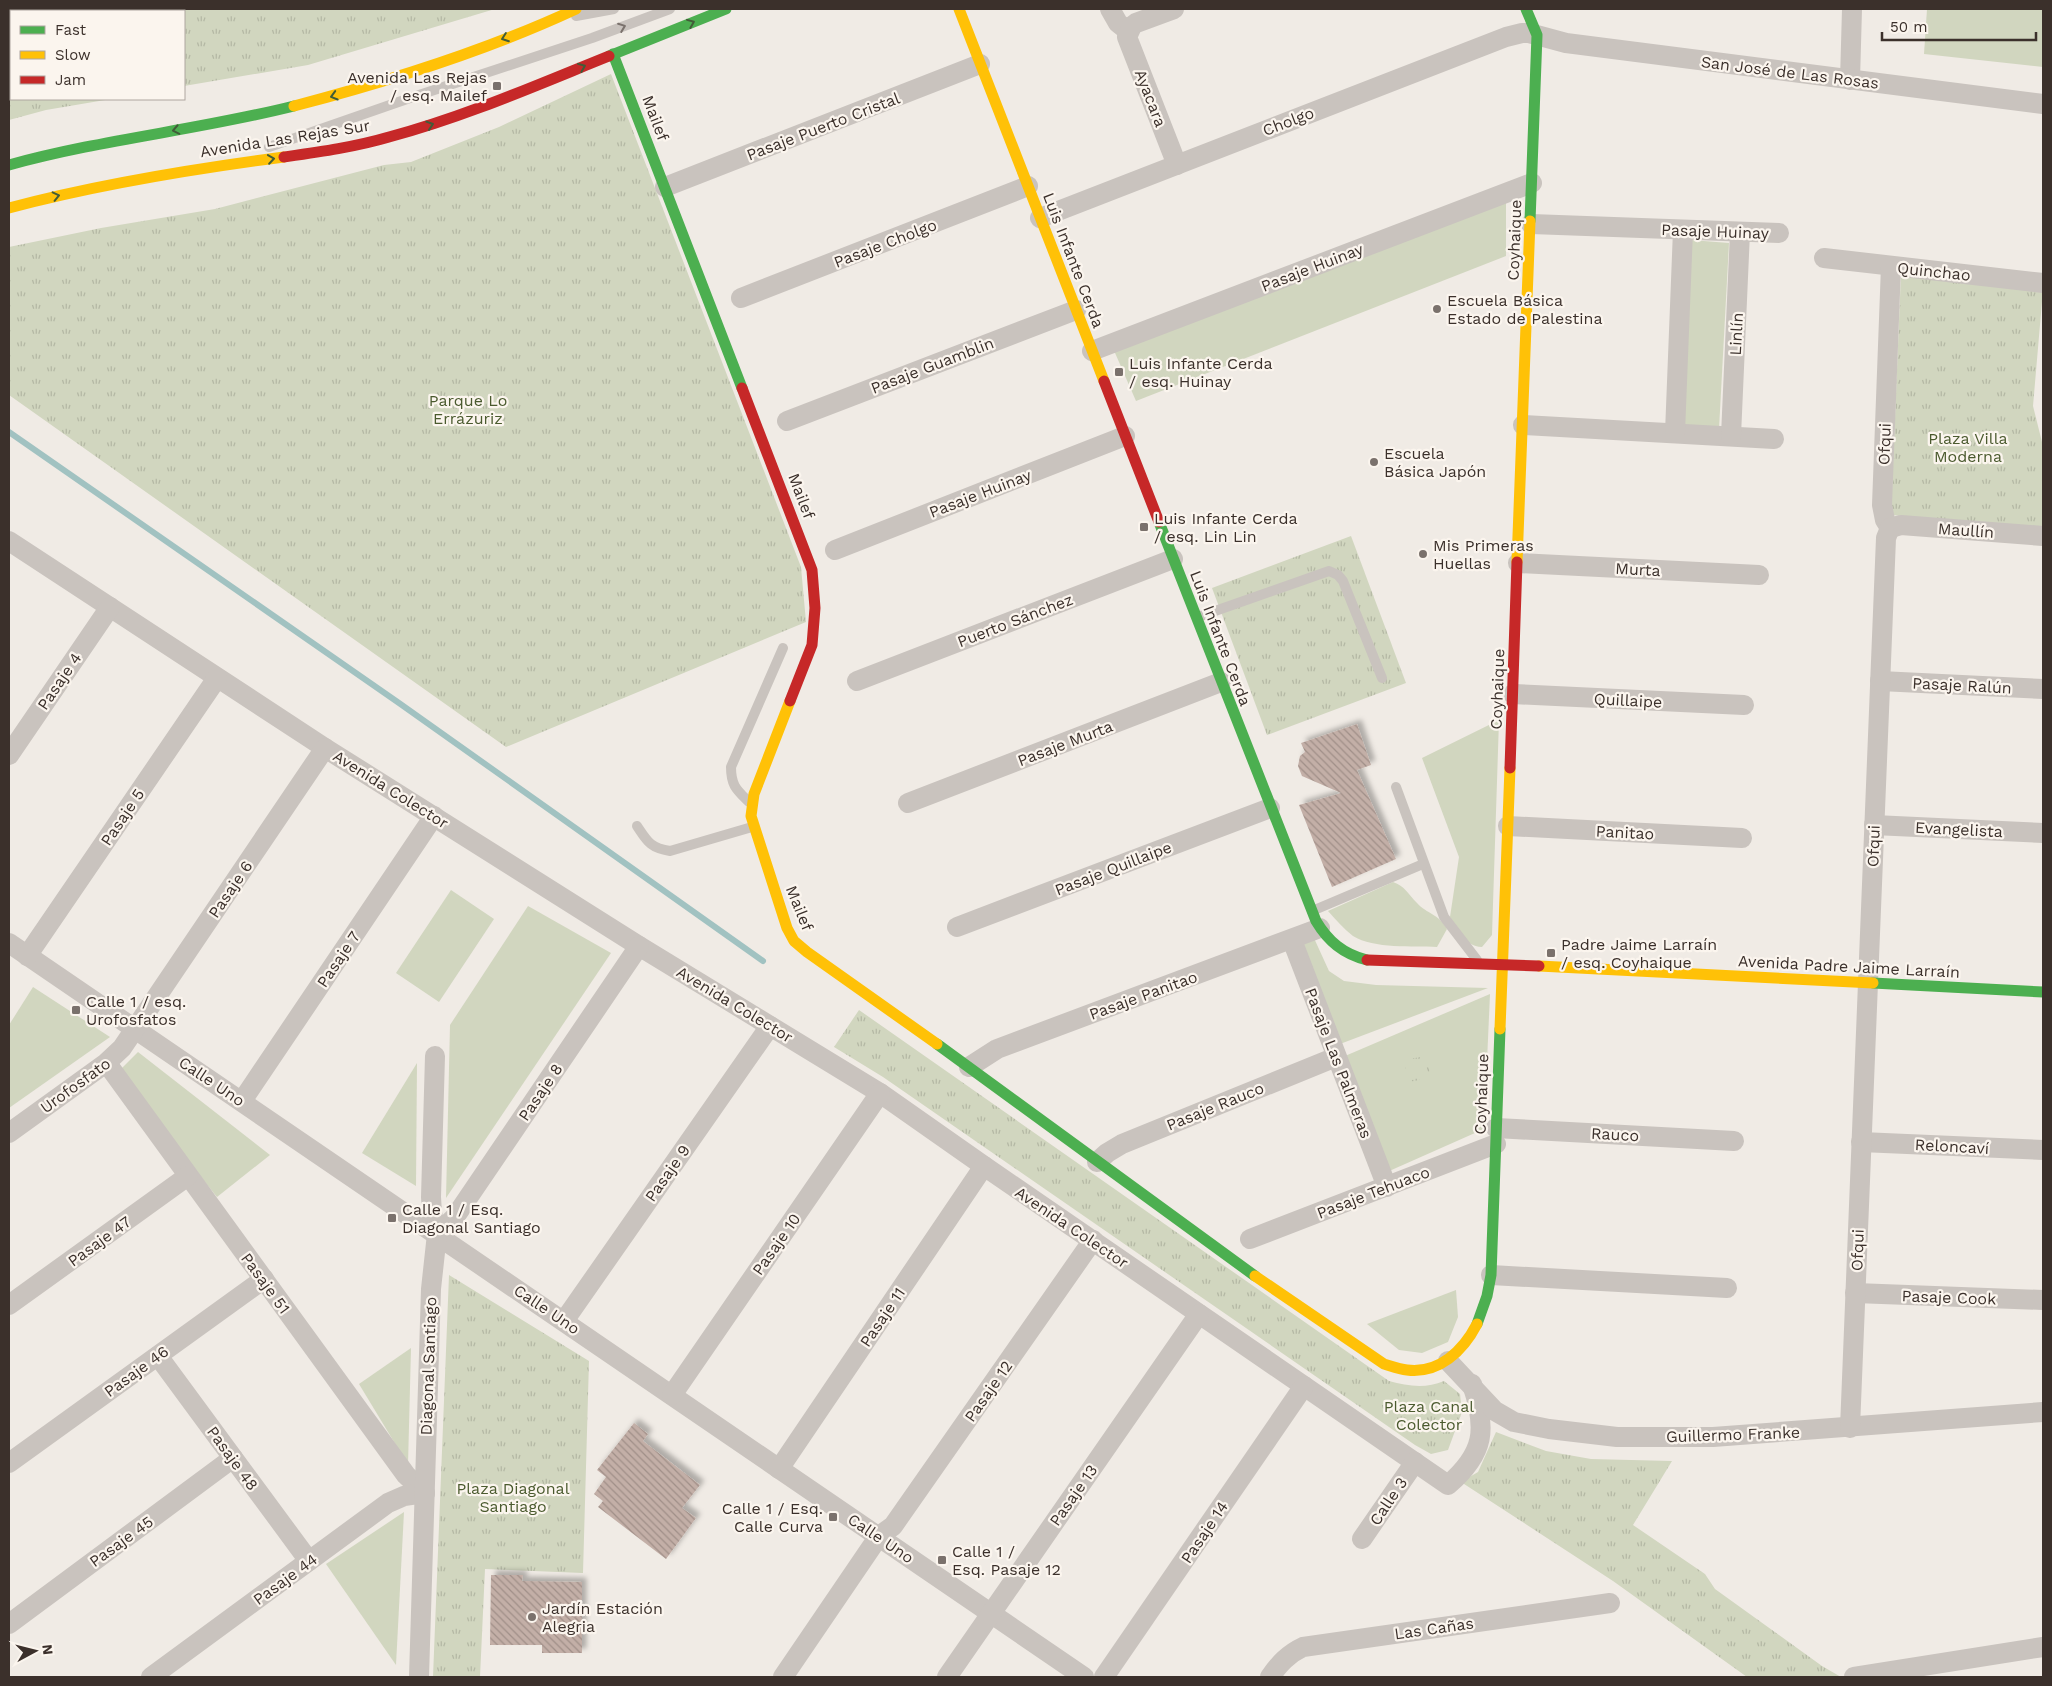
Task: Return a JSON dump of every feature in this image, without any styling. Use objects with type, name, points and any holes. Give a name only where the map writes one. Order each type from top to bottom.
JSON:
[{"type":"street","name":"Avenida Las Rejas Sur","points":[[9,165],[102,144],[233,120],[318,100],[420,69],[550,21],[576,9]]},
{"type":"street","name":"Avenida Las Rejas Sur","points":[[9,208],[55,196],[206,167],[306,154],[387,138],[457,116],[726,9]]},
{"type":"street","name":"Luis Infante Cerda","points":[[959,9],[1315,920],[1338,949],[1358,959],[1370,961],[1503,965]]},
{"type":"street","name":"Ayacara","points":[[1110,9],[1118,23],[1128,31],[1129,43],[1177,165]]},
{"type":"street","points":[[1128,31],[1136,23],[1174,9]]},
{"type":"street","name":"Coyhaique","points":[[1448,1361],[1459,1351],[1476,1327],[1484,1310],[1490,1275],[1537,35],[1526,9]]},
{"type":"street","points":[[1850,80],[1852,9]]},
{"type":"street","name":"Cholgo","points":[[1040,218],[1506,37],[1522,33],[1537,35]]},
{"type":"street","name":"San José de Las Rosas","points":[[1537,35],[1566,43],[2043,104]]},
{"type":"street","name":"Mailef","points":[[613,54],[812,570],[816,608],[812,645],[754,794],[752,805],[753,826],[787,928],[794,941],[807,952],[970,1067]]},
{"type":"street","name":"Pasaje Puerto Cristal","points":[[665,187],[980,64]]},
{"type":"street","name":"Pasaje Huinay","points":[[1092,351],[1532,183]]},
{"type":"street","name":"Pasaje Cholgo","points":[[741,298],[1028,186]]},
{"type":"street","name":"Pasaje Huinay","points":[[1531,224],[1779,233]]},
{"type":"street","points":[[1675,433],[1683,230]]},
{"type":"street","name":"Linlín","points":[[1731,436],[1740,232]]},
{"type":"street","name":"Quinchao","points":[[1824,258],[2043,283]]},
{"type":"street","name":"Ofqui","points":[[1850,1428],[1886,538],[1890,528],[1885,520],[1882,505],[1891,266]]},
{"type":"street","name":"Pasaje Guamblin","points":[[787,421],[1076,310]]},
{"type":"street","points":[[1523,425],[1774,439]]},
{"type":"street","name":"Pasaje Huinay","points":[[835,550],[1125,436]]},
{"type":"street","name":"Maullín","points":[[1890,528],[1900,525],[2043,536]]},
{"type":"street","name":"Avenida Colector","points":[[9,541],[325,748],[639,946],[880,1093],[1448,1485],[1463,1472],[1474,1455],[1480,1439],[1481,1422],[1472,1384]]},
{"type":"street","name":"Puerto Sánchez","points":[[857,681],[1173,559]]},
{"type":"street","name":"Murta","points":[[1518,562],[1759,575]]},
{"type":"street","name":"Pasaje 4","points":[[9,755],[110,607]]},
{"type":"street","name":"Pasaje 5","points":[[27,956],[217,678]]},
{"type":"street","name":"Pasaje Ralún","points":[[1880,681],[2043,689]]},
{"type":"street","name":"Pasaje Murta","points":[[908,803],[1221,682]]},
{"type":"street","name":"Quillaipe","points":[[1513,694],[1744,705]]},
{"type":"street","name":"Pasaje 6","points":[[135,1029],[325,748]]},
{"type":"street","name":"Pasaje Quillaipe","points":[[957,927],[1270,808]]},
{"type":"street","name":"Pasaje 7","points":[[242,1101],[434,816]]},
{"type":"street","name":"Evangelista","points":[[1874,825],[2043,833]]},
{"type":"street","name":"Panitao","points":[[1508,826],[1742,838]]},
{"type":"street","name":"Pasaje Panitao","points":[[970,1067],[998,1049],[1292,940],[1315,920]]},
{"type":"street","name":"Pasaje Las Palmeras","points":[[1292,940],[1386,1187]]},
{"type":"street","name":"Calle Uno","points":[[9,943],[1084,1677]]},
{"type":"street","name":"Pasaje 8","points":[[437,1234],[456,1217],[639,946]]},
{"type":"street","name":"Avenida Padre Jaime Larraín","points":[[1503,965],[2043,992]]},
{"type":"street","name":"Pasaje 9","points":[[564,1321],[770,1026]]},
{"type":"street","name":"Urofosfato","points":[[9,1133],[106,1063],[122,1048],[135,1029]]},
{"type":"street","name":"Diagonal Santiago","points":[[419,1677],[431,1289],[437,1234],[432,1213],[431,1196],[435,1056]]},
{"type":"street","name":"Pasaje Rauco","points":[[1097,1162],[1106,1152],[1122,1144],[1336,1057]]},
{"type":"street","points":[[970,1067],[1229,1258],[1384,1364],[1396,1369],[1423,1370],[1436,1367],[1448,1361]]},
{"type":"street","name":"Pasaje 51","points":[[111,1069],[406,1475],[425,1493]]},
{"type":"street","name":"Pasaje 10","points":[[672,1395],[880,1093]]},
{"type":"street","name":"Rauco","points":[[1496,1136],[1734,1141]]},
{"type":"street","name":"Pasaje Tehuaco","points":[[1250,1239],[1386,1187],[1496,1136]]},
{"type":"street","name":"Reloncaví","points":[[1861,1142],[2043,1150]]},
{"type":"street","name":"Pasaje 11","points":[[779,1468],[984,1166]]},
{"type":"street","name":"Pasaje 47","points":[[9,1305],[188,1176]]},
{"type":"street","name":"Pasaje 12","points":[[783,1677],[878,1536],[893,1526],[1092,1240]]},
{"type":"street","points":[[1490,1275],[1727,1288]]},
{"type":"street","name":"Pasaje 46","points":[[9,1463],[264,1279]]},
{"type":"street","name":"Pasaje Cook","points":[[1855,1293],[2043,1300]]},
{"type":"street","name":"Pasaje 13","points":[[947,1677],[1199,1314]]},
{"type":"street","name":"Pasaje 48","points":[[158,1356],[309,1561]]},
{"type":"street","name":"Guillermo Franke","points":[[1448,1361],[1496,1410],[1509,1420],[1531,1426],[1617,1437],[1713,1437],[2043,1412]]},
{"type":"street","name":"Pasaje 14","points":[[1104,1677],[1304,1386]]},
{"type":"street","name":"Pasaje 45","points":[[9,1624],[233,1458]]},
{"type":"street","name":"Calle 3","points":[[1362,1539],[1415,1462]]},
{"type":"street","name":"Pasaje 44","points":[[151,1677],[388,1503],[404,1496],[425,1493]]},
{"type":"street","name":"Las Cañas","points":[[1276,1674],[1290,1654],[1303,1647],[1610,1603]]},
{"type":"street","points":[[1854,1677],[2043,1647]]},
{"type":"lane","points":[[550,21],[614,9]]},
{"type":"lane","points":[[206,167],[592,38],[670,9]]},
{"type":"lane","points":[[1196,618],[1329,571],[1338,575],[1343,581],[1382,678]]},
{"type":"lane","points":[[752,805],[734,788],[731,767],[782,648]]},
{"type":"lane","points":[[1396,787],[1444,917],[1480,965]]},
{"type":"lane","points":[[637,826],[648,844],[661,850],[670,851],[753,826]]},
{"type":"lane","points":[[1315,920],[1423,864]]},
{"type":"green space","points":[[9,9],[495,9],[308,65],[185,86],[185,10],[10,10],[10,100],[105,100],[46,110],[9,120]]},
{"type":"green space","points":[[1927,9],[2043,9],[2043,67],[1924,54]]},
{"type":"green space","name":"Parque Lo Errázuriz","points":[[611,74],[801,567],[806,622],[506,747],[9,395],[9,247],[101,228],[215,209],[384,165],[411,162],[499,127]]},
{"type":"green space","points":[[1506,195],[1506,256],[1136,401],[1112,346]]},
{"type":"green space","points":[[1691,240],[1729,243],[1719,429],[1681,427]]},
{"type":"green space","name":"Plaza Villa Moderna","points":[[1901,273],[2043,290],[2033,406],[2043,446],[2043,527],[1891,515]]},
{"type":"green space","points":[[1351,536],[1406,683],[1267,735],[1212,588]]},
{"type":"green space","points":[[1499,720],[1492,935],[1482,947],[1466,941],[1450,917],[1459,857],[1422,758]]},
{"type":"green space","points":[[1393,882],[1403,888],[1421,907],[1444,924],[1447,929],[1437,947],[1382,945],[1362,940],[1353,936],[1328,911]]},
{"type":"green space","points":[[451,890],[494,919],[439,1002],[396,973]]},
{"type":"green space","points":[[528,906],[611,953],[446,1198],[450,1025]]},
{"type":"green space","points":[[1313,936],[1329,971],[1344,981],[1376,985],[1488,988],[1340,1044],[1297,943]]},
{"type":"green space","points":[[33,987],[110,1037],[9,1108],[9,1025]]},
{"type":"green space","points":[[1490,994],[1484,1129],[1387,1172],[1345,1056]]},
{"type":"green space","name":"Plaza Canal Colector","points":[[859,1010],[1389,1381],[1416,1386],[1437,1384],[1444,1381],[1460,1394],[1462,1412],[1448,1450],[1431,1454],[1415,1445],[883,1077],[834,1047]]},
{"type":"green space","points":[[138,1052],[270,1155],[217,1197],[117,1073]]},
{"type":"green space","points":[[1426,1056],[1431,1078],[1408,1082],[1404,1060]]},
{"type":"green space","points":[[417,1063],[416,1186],[362,1153]]},
{"type":"green space","name":"Plaza Diagonal Santiago","points":[[449,1275],[589,1361],[583,1573],[485,1569],[480,1677],[433,1677]]},
{"type":"green space","points":[[1456,1290],[1458,1317],[1448,1342],[1422,1353],[1399,1350],[1367,1324]]},
{"type":"green space","points":[[411,1348],[408,1465],[359,1384]]},
{"type":"green space","name":"Plaza Canal Colector","points":[[1496,1432],[1546,1451],[1591,1459],[1672,1461],[1633,1525],[1705,1574],[1715,1589],[1822,1666],[1841,1677],[1747,1677],[1613,1581],[1461,1482],[1478,1472]]},
{"type":"green space","points":[[404,1512],[396,1665],[326,1564]]},
{"type":"building","points":[[1357,724],[1371,765],[1357,770],[1396,859],[1332,887],[1299,805],[1341,793],[1302,776],[1298,766],[1300,756],[1305,752],[1301,743]]},
{"type":"building","points":[[634,1423],[648,1434],[643,1441],[700,1485],[682,1508],[696,1518],[666,1559],[598,1507],[603,1501],[594,1494],[606,1477],[597,1470]]},
{"type":"building","name":"Jardín Estación Alegria","points":[[491,1575],[523,1575],[522,1581],[582,1582],[582,1653],[542,1653],[542,1645],[490,1645]]},
{"type":"waterway","points":[[9,432],[399,703],[763,961]]},
{"type":"traffic: fast","points":[[609,56],[726,9]]},
{"type":"traffic: fast","points":[[1526,9],[1537,35],[1530,221]]},
{"type":"traffic: fast","points":[[613,54],[742,388]]},
{"type":"traffic: fast","points":[[9,165],[80,148],[223,122],[294,106]]},
{"type":"traffic: fast","points":[[1159,522],[1316,921],[1337,946],[1367,960]]},
{"type":"traffic: fast","points":[[1873,983],[2043,992]]},
{"type":"traffic: fast","points":[[1477,1324],[1487,1296],[1491,1275],[1500,1029]]},
{"type":"traffic: fast","points":[[937,1044],[1255,1276]]},
{"type":"traffic: slow","points":[[294,106],[366,86],[473,52],[576,9]]},
{"type":"traffic: slow","points":[[959,9],[1104,381]]},
{"type":"traffic: slow","points":[[9,208],[43,199],[146,178],[284,157]]},
{"type":"traffic: slow","points":[[1517,562],[1530,221]]},
{"type":"traffic: slow","points":[[790,701],[754,794],[751,816],[787,928],[794,941],[807,952],[937,1044]]},
{"type":"traffic: slow","points":[[1500,1029],[1510,768]]},
{"type":"traffic: slow","points":[[1539,966],[1873,983]]},
{"type":"traffic: slow","points":[[1255,1276],[1384,1364],[1401,1369],[1419,1370],[1429,1368],[1449,1359],[1465,1343],[1477,1324]]},
{"type":"traffic: jam","points":[[284,157],[376,141],[417,129],[500,100],[609,56]]},
{"type":"traffic: jam","points":[[1104,381],[1159,522]]},
{"type":"traffic: jam","points":[[742,388],[812,570],[815,608],[812,645],[790,701]]},
{"type":"traffic: jam","points":[[1510,768],[1517,562]]},
{"type":"traffic: jam","points":[[1367,960],[1539,966]]},
{"type":"place","name":"Avenida Las Rejas / esq. Mailef","points":[[497,86]]},
{"type":"place","name":"Escuela Básica Estado de Palestina","points":[[1437,309]]},
{"type":"place","name":"Luis Infante Cerda / esq. Huinay","points":[[1119,372]]},
{"type":"place","name":"Escuela Básica Japón","points":[[1374,462]]},
{"type":"place","name":"Luis Infante Cerda / esq. Lin Lin","points":[[1144,527]]},
{"type":"place","name":"Mis Primeras Huellas","points":[[1423,554]]},
{"type":"place","name":"Padre Jaime Larraín / esq. Coyhaique","points":[[1551,953]]},
{"type":"place","name":"Calle 1 / esq. Urofosfatos","points":[[76,1010]]},
{"type":"place","name":"Calle 1 / Esq. Diagonal Santiago","points":[[392,1218]]},
{"type":"place","name":"Calle 1 / Esq. Calle Curva","points":[[833,1517]]},
{"type":"place","name":"Calle 1 / Esq. Pasaje 12","points":[[942,1560]]},
{"type":"place","name":"Jardín Estación Alegria","points":[[532,1617]]}]
